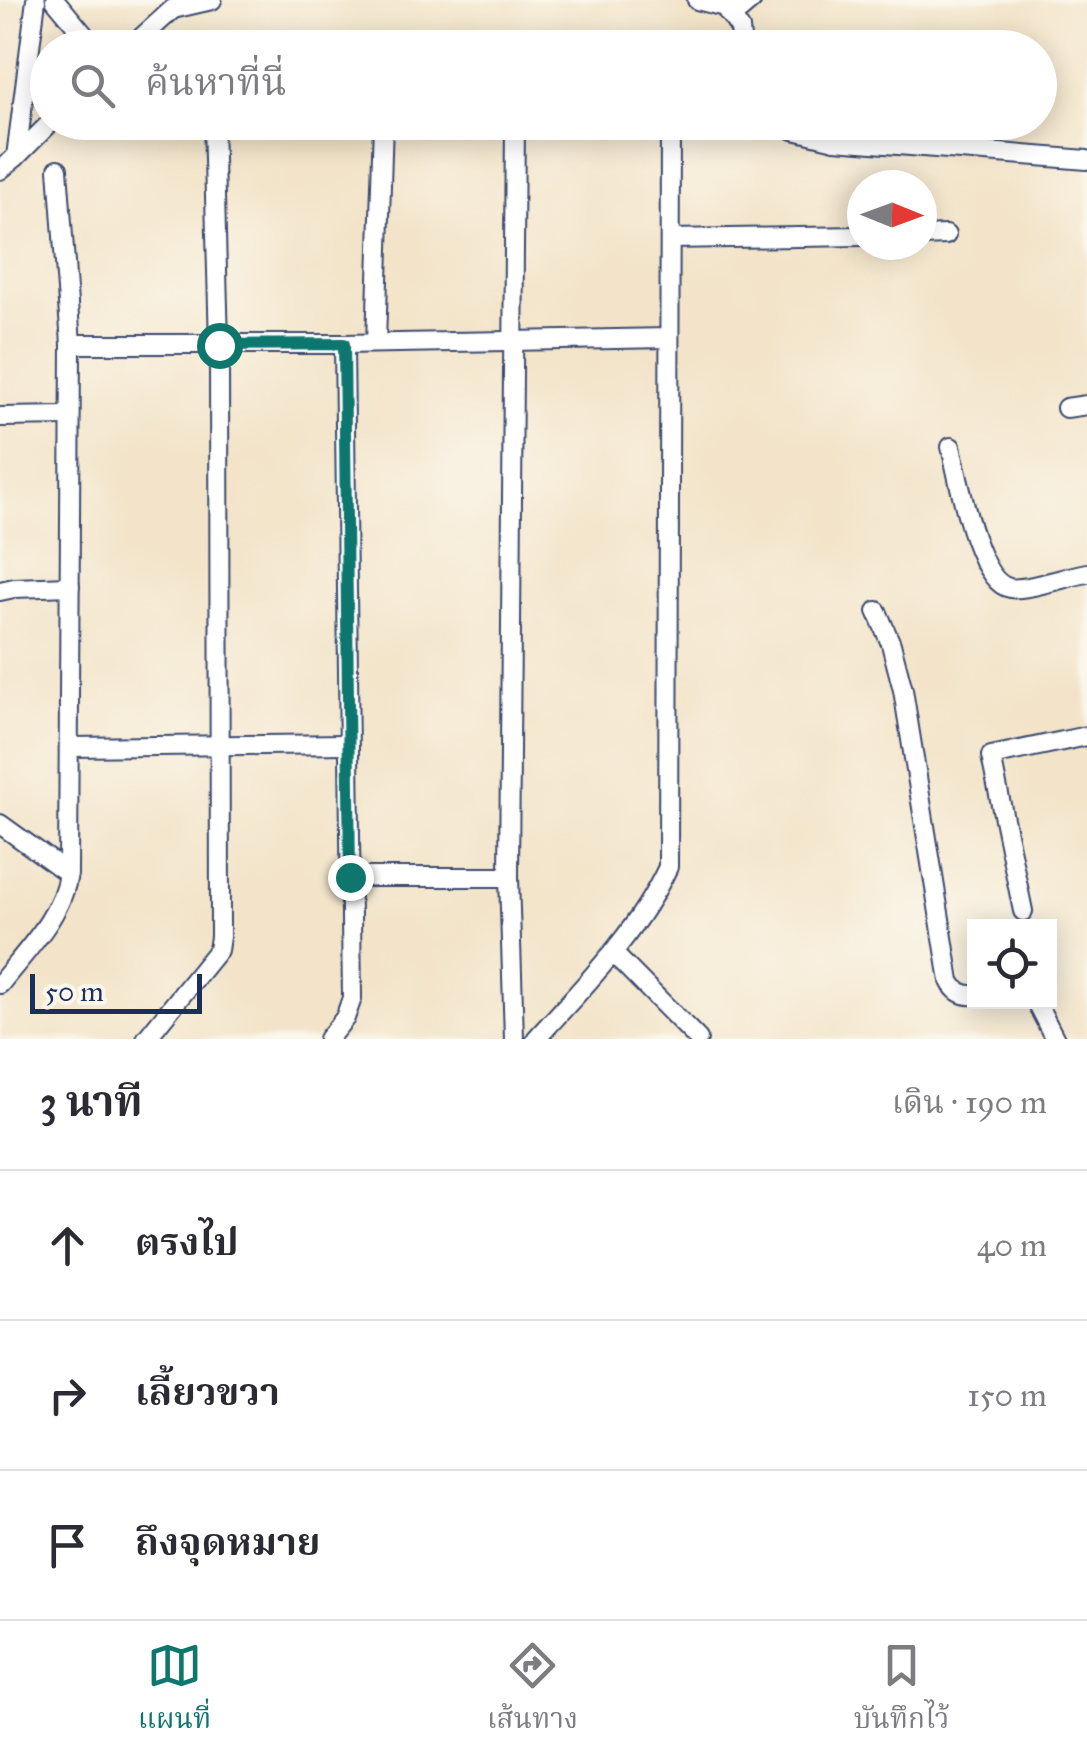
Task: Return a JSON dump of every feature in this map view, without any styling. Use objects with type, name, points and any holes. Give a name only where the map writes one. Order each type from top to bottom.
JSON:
[{"type":"street","points":[[32,30],[36,0]]},
{"type":"street","points":[[55,0],[79,30]]},
{"type":"street","points":[[150,30],[173,9],[212,0]]},
{"type":"street","points":[[697,0],[725,7],[740,30]]},
{"type":"street","points":[[728,13],[752,0]]},
{"type":"street","points":[[16,157],[30,47]]},
{"type":"street","points":[[0,170],[33,140]]},
{"type":"street","points":[[146,1039],[218,950],[220,937],[219,345],[213,140]]},
{"type":"street","points":[[376,343],[382,140]]},
{"type":"street","points":[[514,1039],[508,878],[516,140]]},
{"type":"street","points":[[536,1039],[614,954],[668,867],[670,140]]},
{"type":"street","points":[[835,140],[1087,160]]},
{"type":"street","points":[[0,984],[49,920],[68,874],[71,344],[58,169]]},
{"type":"street","points":[[937,235],[946,235]]},
{"type":"street","points":[[670,239],[847,236]]},
{"type":"street","points":[[71,344],[668,338]]},
{"type":"street","points":[[328,1039],[345,1018],[352,998],[344,344]]},
{"type":"street","points":[[1066,408],[1087,404]]},
{"type":"street","points":[[0,417],[69,416]]},
{"type":"street","points":[[952,446],[976,547],[998,583],[1011,588],[1087,573]]},
{"type":"street","points":[[0,592],[70,586]]},
{"type":"street","points":[[878,611],[904,690],[950,981],[954,990],[967,994]]},
{"type":"street","points":[[1023,911],[990,756],[1087,736]]},
{"type":"street","points":[[70,747],[348,744]]},
{"type":"street","points":[[0,824],[68,874]]},
{"type":"street","points":[[350,877],[508,878]]},
{"type":"street","points":[[614,954],[698,1039]]},
{"type":"street","points":[[1039,1009],[1054,1039]]},
{"type":"route","points":[[219,345],[344,344],[350,877]]}]
